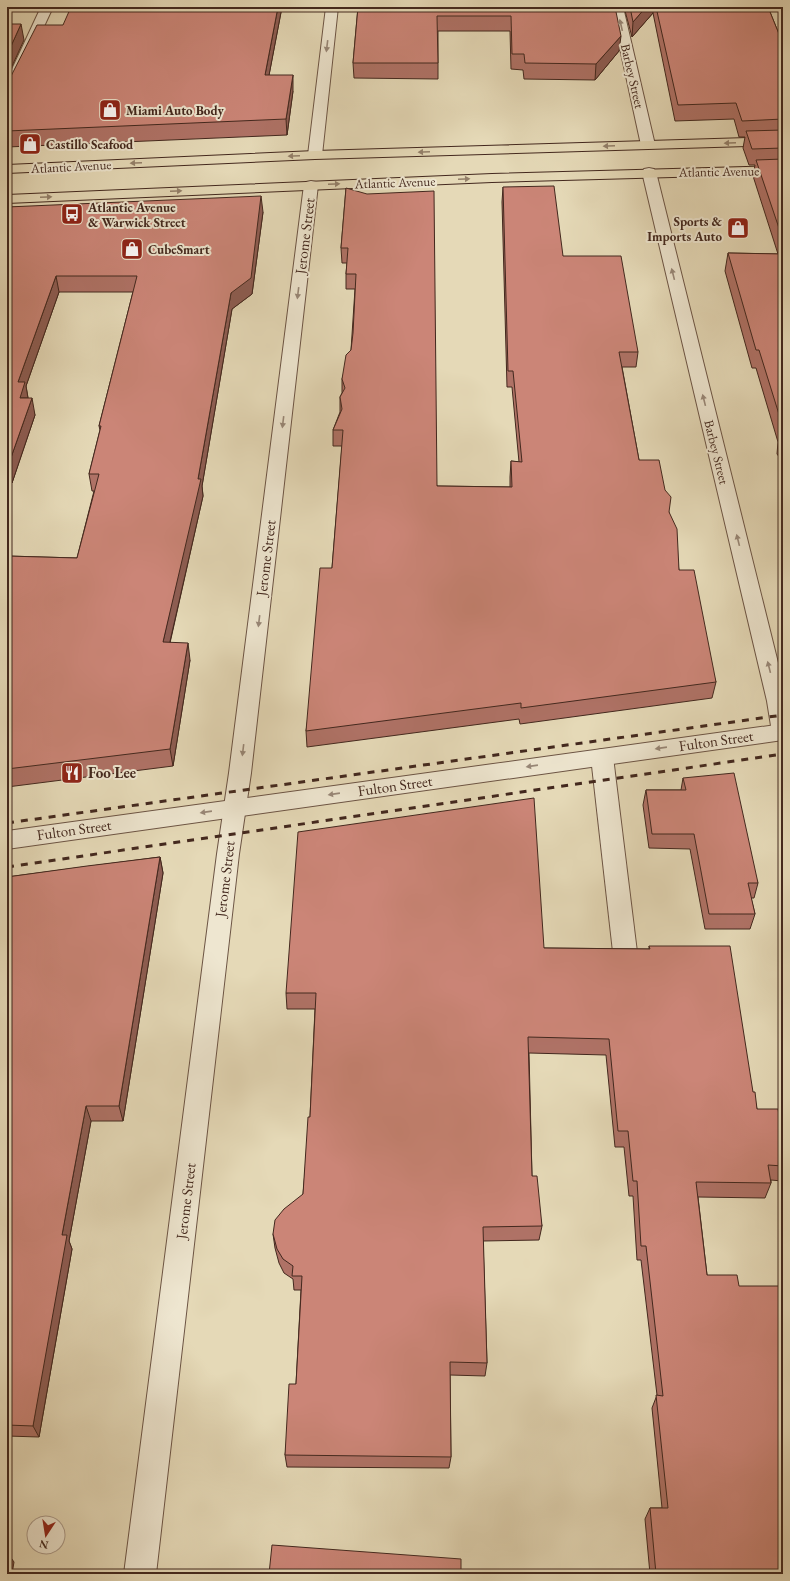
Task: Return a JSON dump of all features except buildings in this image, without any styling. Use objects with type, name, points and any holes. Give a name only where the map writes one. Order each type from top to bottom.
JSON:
[{"type":"main road","name":"Atlantic Avenue","points":[[7,169],[315,155],[783,141]]},
{"type":"main road","name":"Atlantic Avenue","points":[[7,199],[648,172],[783,170]]},
{"type":"street","points":[[7,92],[47,7]]},
{"type":"street","points":[[315,155],[332,7]]},
{"type":"street","name":"Barbey Street","points":[[617,7],[648,145]]},
{"type":"street","name":"Barbey Street","points":[[648,172],[777,701],[783,732]]},
{"type":"street","name":"Jerome Street","points":[[140,1574],[312,185]]},
{"type":"street","name":"Fulton Street","points":[[7,840],[783,732]]},
{"type":"street","points":[[602,757],[625,952]]},
{"type":"railway","points":[[7,823],[783,715]]},
{"type":"railway","points":[[7,867],[783,754]]},
{"type":"place","name":"Miami Auto Body","points":[[110,110]]},
{"type":"place","name":"Castillo Seafood","points":[[30,144]]},
{"type":"place","name":"Atlantic Avenue & Warwick Street","points":[[72,214]]},
{"type":"place","name":"Sports & Imports Auto","points":[[738,228]]},
{"type":"place","name":"CubeSmart","points":[[132,249]]},
{"type":"place","name":"Foo Lee","points":[[72,773]]}]
